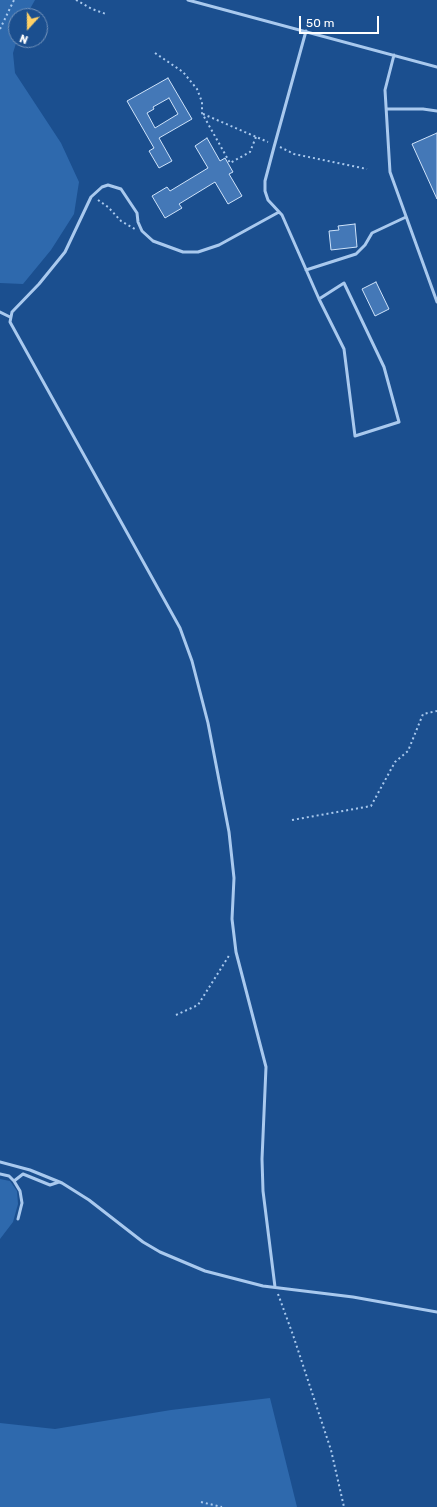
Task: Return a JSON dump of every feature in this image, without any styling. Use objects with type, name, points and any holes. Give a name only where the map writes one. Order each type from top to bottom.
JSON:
[{"type":"lane","points":[[188,0],[437,67]]},
{"type":"lane","points":[[306,31],[274,145],[264,191],[268,200],[279,212],[319,299],[344,348],[355,436],[399,422],[384,367],[344,283],[319,299]]},
{"type":"lane","points":[[394,55],[385,90],[390,172],[437,300]]},
{"type":"lane","points":[[387,109],[423,109],[437,111]]},
{"type":"lane","points":[[276,1287],[263,1191],[262,1159],[266,1067],[235,942],[232,919],[234,878],[229,832],[208,723],[192,661],[180,628],[12,326],[10,317],[12,312],[44,279],[65,252],[91,197],[102,187],[108,186],[121,189],[137,214],[138,222],[142,231],[153,241],[183,252],[198,252],[220,245],[279,212]]},
{"type":"lane","points":[[306,270],[356,254],[365,245],[372,233],[406,217]]},
{"type":"lane","points":[[0,312],[10,317]]},
{"type":"lane","points":[[0,1162],[30,1170],[59,1182],[89,1200],[130,1233],[160,1252],[205,1271],[227,1278],[276,1287],[353,1297],[437,1312]]},
{"type":"lane","points":[[0,1174],[9,1176],[20,1191],[22,1203],[18,1219]]},
{"type":"lane","points":[[14,1181],[23,1174],[50,1185],[59,1182]]},
{"type":"path","points":[[0,29],[14,0]]},
{"type":"path","points":[[76,0],[92,9],[106,14]]},
{"type":"path","points":[[155,53],[183,72],[197,89],[202,102],[202,113],[230,163],[250,152],[256,137]]},
{"type":"path","points":[[202,113],[294,154],[366,170]]},
{"type":"path","points":[[91,197],[108,207],[131,229],[142,231]]},
{"type":"path","points":[[292,820],[371,806],[395,762],[408,751],[423,714],[437,711]]},
{"type":"path","points":[[176,1015],[198,1005],[227,960],[235,942]]},
{"type":"path","points":[[276,1287],[331,1450],[344,1507]]},
{"type":"path","points":[[201,1502],[222,1507]]},
{"type":"shaded area","points":[[0,0],[35,0],[30,8],[8,8],[8,48],[15,48],[13,53],[15,73],[61,143],[79,182],[74,214],[51,250],[23,284],[0,283]]},
{"type":"shaded area","points":[[0,1179],[10,1181],[17,1191],[18,1204],[13,1222],[0,1239]]},
{"type":"shaded area","points":[[270,1398],[297,1507],[0,1507],[0,1423],[55,1429],[171,1410]]},
{"type":"building","points":[[168,78],[192,119],[159,138],[172,161],[159,168],[149,151],[154,148],[127,101]],"holes":[[[169,98],[178,114],[155,128],[147,113],[154,109],[153,107]]]},
{"type":"building","points":[[437,133],[437,199],[412,144]]},
{"type":"building","points":[[207,138],[220,161],[225,158],[233,172],[229,174],[242,196],[228,204],[215,182],[179,204],[182,208],[165,218],[152,196],[167,187],[170,191],[208,168],[195,146]]},
{"type":"building","points":[[355,224],[357,247],[331,250],[329,231],[339,230],[338,226]]},
{"type":"building","points":[[376,282],[389,309],[375,316],[362,289]]}]
